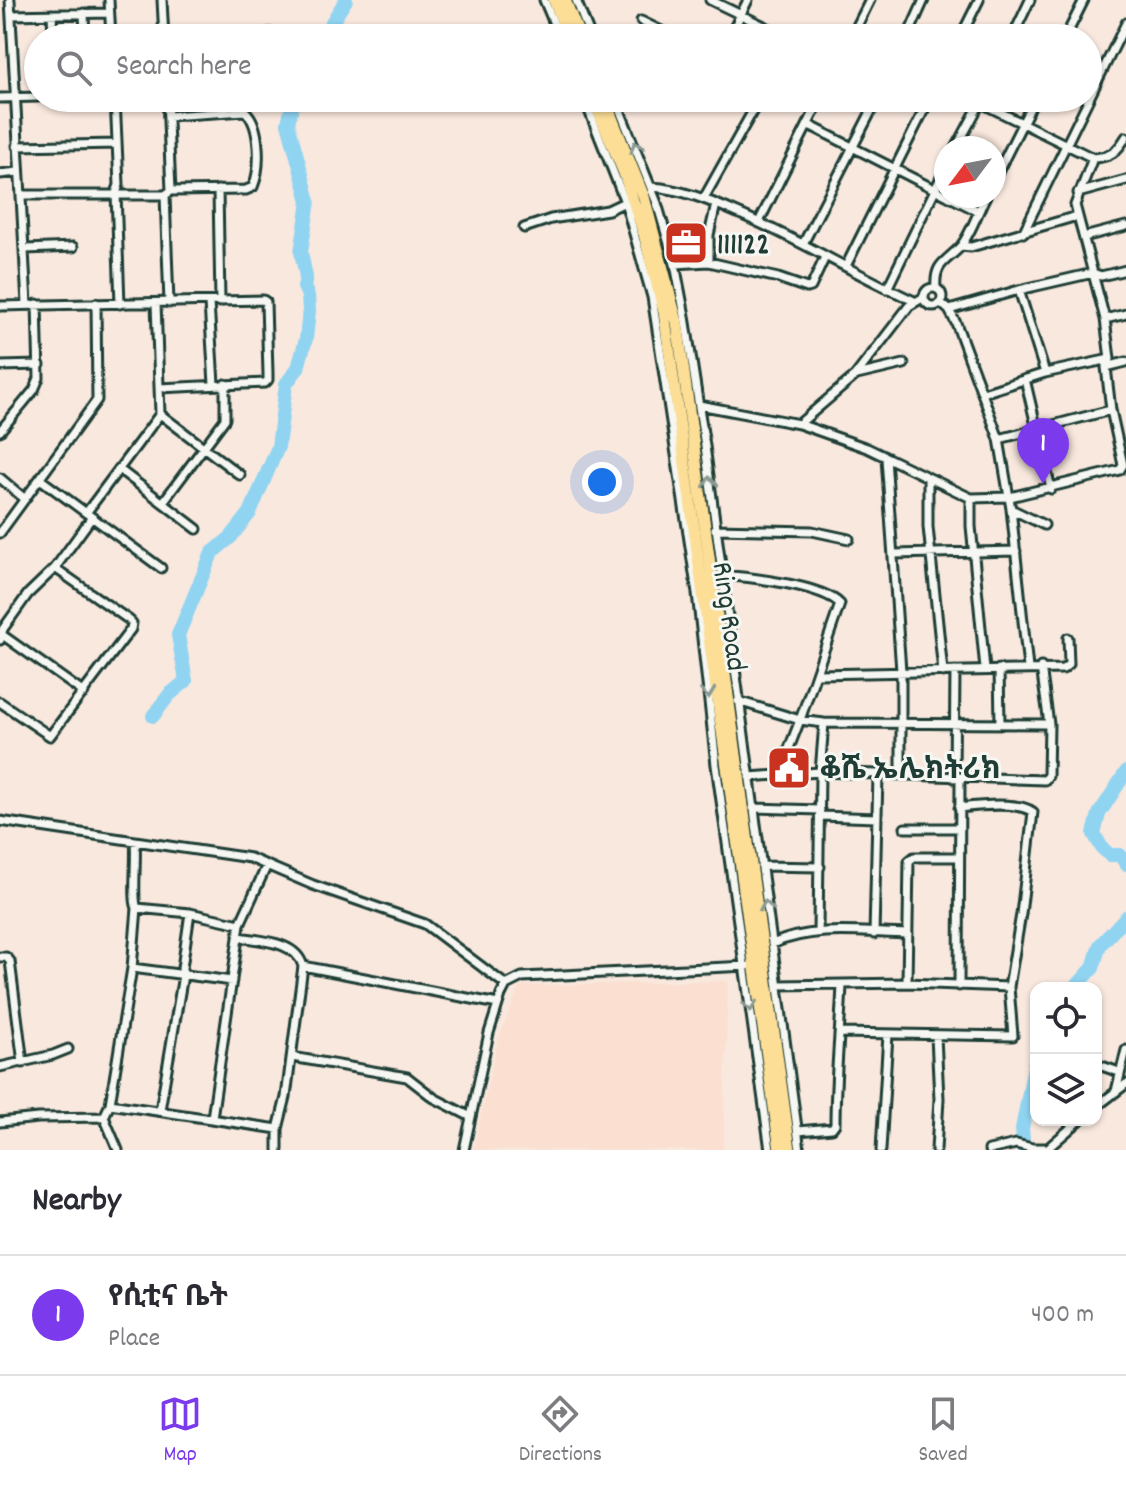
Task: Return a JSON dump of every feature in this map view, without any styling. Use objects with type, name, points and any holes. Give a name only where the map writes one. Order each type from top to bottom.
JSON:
[{"type":"highway","points":[[554,0],[563,24]]},
{"type":"highway","points":[[565,0],[574,24]]},
{"type":"highway","name":"Ring Road","points":[[599,112],[640,222],[664,312],[750,965],[780,1150]]},
{"type":"highway","name":"Ring Road","points":[[610,112],[644,197],[677,322],[790,1150]]},
{"type":"street","points":[[0,431],[34,390],[40,365],[18,172],[10,0]]},
{"type":"street","points":[[109,0],[110,24]]},
{"type":"street","points":[[162,0],[163,24]]},
{"type":"street","points":[[544,0],[554,24]]},
{"type":"street","points":[[576,0],[585,24]]},
{"type":"street","points":[[710,0],[760,24]]},
{"type":"street","points":[[735,24],[748,0]]},
{"type":"street","points":[[859,24],[870,0]]},
{"type":"street","points":[[913,24],[924,0]]},
{"type":"street","points":[[967,24],[979,0]]},
{"type":"street","points":[[1019,24],[1030,0]]},
{"type":"street","points":[[1072,24],[1084,0]]},
{"type":"street","points":[[84,13],[84,24]]},
{"type":"street","points":[[11,15],[109,13]]},
{"type":"street","points":[[52,14],[52,24]]},
{"type":"street","points":[[641,21],[647,24]]},
{"type":"street","points":[[1102,73],[1126,23]]},
{"type":"street","points":[[0,53],[12,52]]},
{"type":"street","points":[[0,98],[24,98]]},
{"type":"street","points":[[116,112],[120,304]]},
{"type":"street","points":[[168,112],[169,303]]},
{"type":"street","points":[[168,116],[230,112]]},
{"type":"street","points":[[21,195],[168,193],[253,187],[257,160],[254,126],[246,112]]},
{"type":"street","points":[[590,112],[625,202],[652,297],[695,579],[716,765],[750,965],[770,1150]]},
{"type":"street","points":[[621,112],[652,187],[675,264],[699,405],[800,1150]]},
{"type":"street","points":[[704,198],[752,112]]},
{"type":"street","points":[[759,222],[815,112]]},
{"type":"street","points":[[803,244],[871,112]]},
{"type":"street","points":[[846,266],[923,112]]},
{"type":"street","points":[[963,136],[976,112]]},
{"type":"street","points":[[1003,112],[1093,158],[1118,152],[1126,137]]},
{"type":"street","points":[[1006,156],[1028,112]]},
{"type":"street","points":[[1023,233],[1083,112]]},
{"type":"street","points":[[809,125],[934,189],[887,289]]},
{"type":"street","points":[[17,146],[117,144]]},
{"type":"street","points":[[699,405],[799,424],[834,435],[971,498],[1010,497],[1120,470],[1123,465],[1111,410],[1105,319],[1075,205],[1093,158]]},
{"type":"street","points":[[0,174],[18,172]]},
{"type":"street","points":[[1078,193],[1126,180]]},
{"type":"street","points":[[652,187],[670,188],[704,198],[759,222],[914,301]]},
{"type":"street","points":[[218,190],[220,302]]},
{"type":"street","points":[[524,228],[551,219],[608,210],[625,202]]},
{"type":"street","points":[[709,262],[709,235],[716,204]]},
{"type":"street","points":[[972,208],[978,211]]},
{"type":"street","points":[[936,288],[938,268],[961,246],[980,208]]},
{"type":"street","points":[[961,246],[971,247],[1077,216]]},
{"type":"street","points":[[1084,237],[1126,226]]},
{"type":"street","points":[[26,249],[73,247]]},
{"type":"street","points":[[675,264],[709,262],[807,288],[811,287],[825,257]]},
{"type":"street","points":[[949,310],[1093,273],[1101,276],[1126,270]]},
{"type":"street","points":[[936,288],[927,289],[925,302],[932,307],[941,303]]},
{"type":"street","points":[[936,288],[942,294],[941,303]]},
{"type":"street","points":[[1019,290],[1045,373]]},
{"type":"street","points":[[799,424],[855,376],[914,301],[924,297]]},
{"type":"street","points":[[0,306],[266,302],[268,380],[265,383],[159,388]]},
{"type":"street","points":[[0,533],[92,411],[97,400],[96,303]]},
{"type":"street","points":[[84,693],[1,636],[28,594],[55,568],[160,414],[156,303]]},
{"type":"street","points":[[209,303],[214,384]]},
{"type":"street","points":[[941,303],[949,310],[999,439],[1010,497],[1028,668]]},
{"type":"street","points":[[1105,319],[1126,314]]},
{"type":"street","points":[[983,393],[1045,373],[1126,362]]},
{"type":"street","points":[[855,376],[904,364]]},
{"type":"street","points":[[0,366],[40,365]]},
{"type":"street","points":[[1025,379],[1051,489]]},
{"type":"street","points":[[163,502],[225,419],[225,384]]},
{"type":"street","points":[[999,439],[1111,410]]},
{"type":"street","points":[[160,414],[240,475]]},
{"type":"street","points":[[1117,429],[1126,427]]},
{"type":"street","points":[[886,458],[901,671],[901,775]]},
{"type":"street","points":[[120,470],[197,529]]},
{"type":"street","points":[[0,478],[25,499]]},
{"type":"street","points":[[928,478],[928,527],[943,672]]},
{"type":"street","points":[[40,479],[161,568]]},
{"type":"street","points":[[971,498],[985,669]]},
{"type":"street","points":[[1011,509],[1044,525]]},
{"type":"street","points":[[715,529],[812,531],[849,539]]},
{"type":"street","points":[[894,554],[1016,551]]},
{"type":"street","points":[[0,702],[50,736],[131,629],[132,623],[55,568]]},
{"type":"street","points":[[721,575],[791,585],[837,600],[840,607],[779,774]]},
{"type":"street","points":[[817,674],[1041,667],[1063,669],[1068,666],[1068,638]]},
{"type":"street","points":[[749,777],[820,772],[1045,780],[1048,776],[1049,724],[1041,667]]},
{"type":"street","points":[[999,669],[1000,723]]},
{"type":"street","points":[[955,671],[959,986]]},
{"type":"street","points":[[738,701],[800,720],[824,723],[1049,724]]},
{"type":"street","points":[[818,931],[820,772],[824,723]]},
{"type":"street","points":[[874,934],[878,775]]},
{"type":"street","points":[[840,1033],[1013,1036],[1009,987],[1033,812],[1027,808],[993,806],[959,808]]},
{"type":"street","points":[[753,808],[877,818]]},
{"type":"street","points":[[0,821],[250,858],[313,885],[425,924],[506,985]]},
{"type":"street","points":[[905,828],[958,828]]},
{"type":"street","points":[[118,1150],[104,1117],[110,1104],[132,968],[137,908],[132,899],[137,880],[135,841]]},
{"type":"street","points":[[907,983],[909,861],[914,857],[958,857]]},
{"type":"street","points":[[212,1118],[240,924],[267,865]]},
{"type":"street","points":[[761,866],[820,867]]},
{"type":"street","points":[[137,908],[190,913],[240,924]]},
{"type":"street","points":[[160,1110],[183,975],[190,913]]},
{"type":"street","points":[[772,944],[791,935],[818,931],[908,934]]},
{"type":"street","points":[[239,937],[290,948],[299,954],[303,966],[292,1057],[278,1129],[278,1150]]},
{"type":"street","points":[[0,957],[10,961],[23,1063]]},
{"type":"street","points":[[464,1150],[489,1033],[506,985],[522,977],[750,965]]},
{"type":"street","points":[[303,966],[498,1004]]},
{"type":"street","points":[[132,968],[232,981]]},
{"type":"street","points":[[778,985],[907,983],[1009,987]]},
{"type":"street","points":[[798,1131],[826,1129],[835,1124],[835,1072],[842,985]]},
{"type":"street","points":[[881,1150],[888,1034]]},
{"type":"street","points":[[936,1036],[939,1099],[936,1150]]},
{"type":"street","points":[[0,1067],[68,1049]]},
{"type":"street","points":[[1116,1091],[1126,1050]]},
{"type":"street","points":[[292,1057],[407,1077],[434,1098],[471,1117]]},
{"type":"street","points":[[1102,1066],[1119,1072]]},
{"type":"street","points":[[1102,1102],[1126,1084]]},
{"type":"street","points":[[110,1104],[278,1129]]},
{"type":"street","points":[[0,1122],[104,1117]]},
{"type":"street","points":[[989,1150],[1016,1144],[1053,1148],[1074,1126]]},
{"type":"shaded area","points":[[728,981],[723,1150],[473,1150],[498,1040],[520,986]]},
{"type":"waterway","points":[[331,24],[346,0]]},
{"type":"waterway","points":[[153,716],[169,695],[186,681],[178,635],[212,553],[231,537],[250,513],[278,447],[286,384],[298,368],[306,339],[309,311],[301,252],[309,201],[288,123],[291,112]]},
{"type":"waterway","points":[[1126,772],[1099,814],[1094,834],[1102,848],[1110,855],[1120,855],[1126,864]]},
{"type":"waterway","points":[[1080,982],[1093,968],[1100,945],[1126,917]]},
{"type":"waterway","points":[[1024,1150],[1022,1129],[1030,1087]]},
{"type":"place","name":"111122","points":[[686,243]]},
{"type":"place","name":"የሲቲና ቤት","points":[[1043,484]]},
{"type":"place","name":"ቆሼ ኤሌክትሪክ","points":[[789,768]]}]
